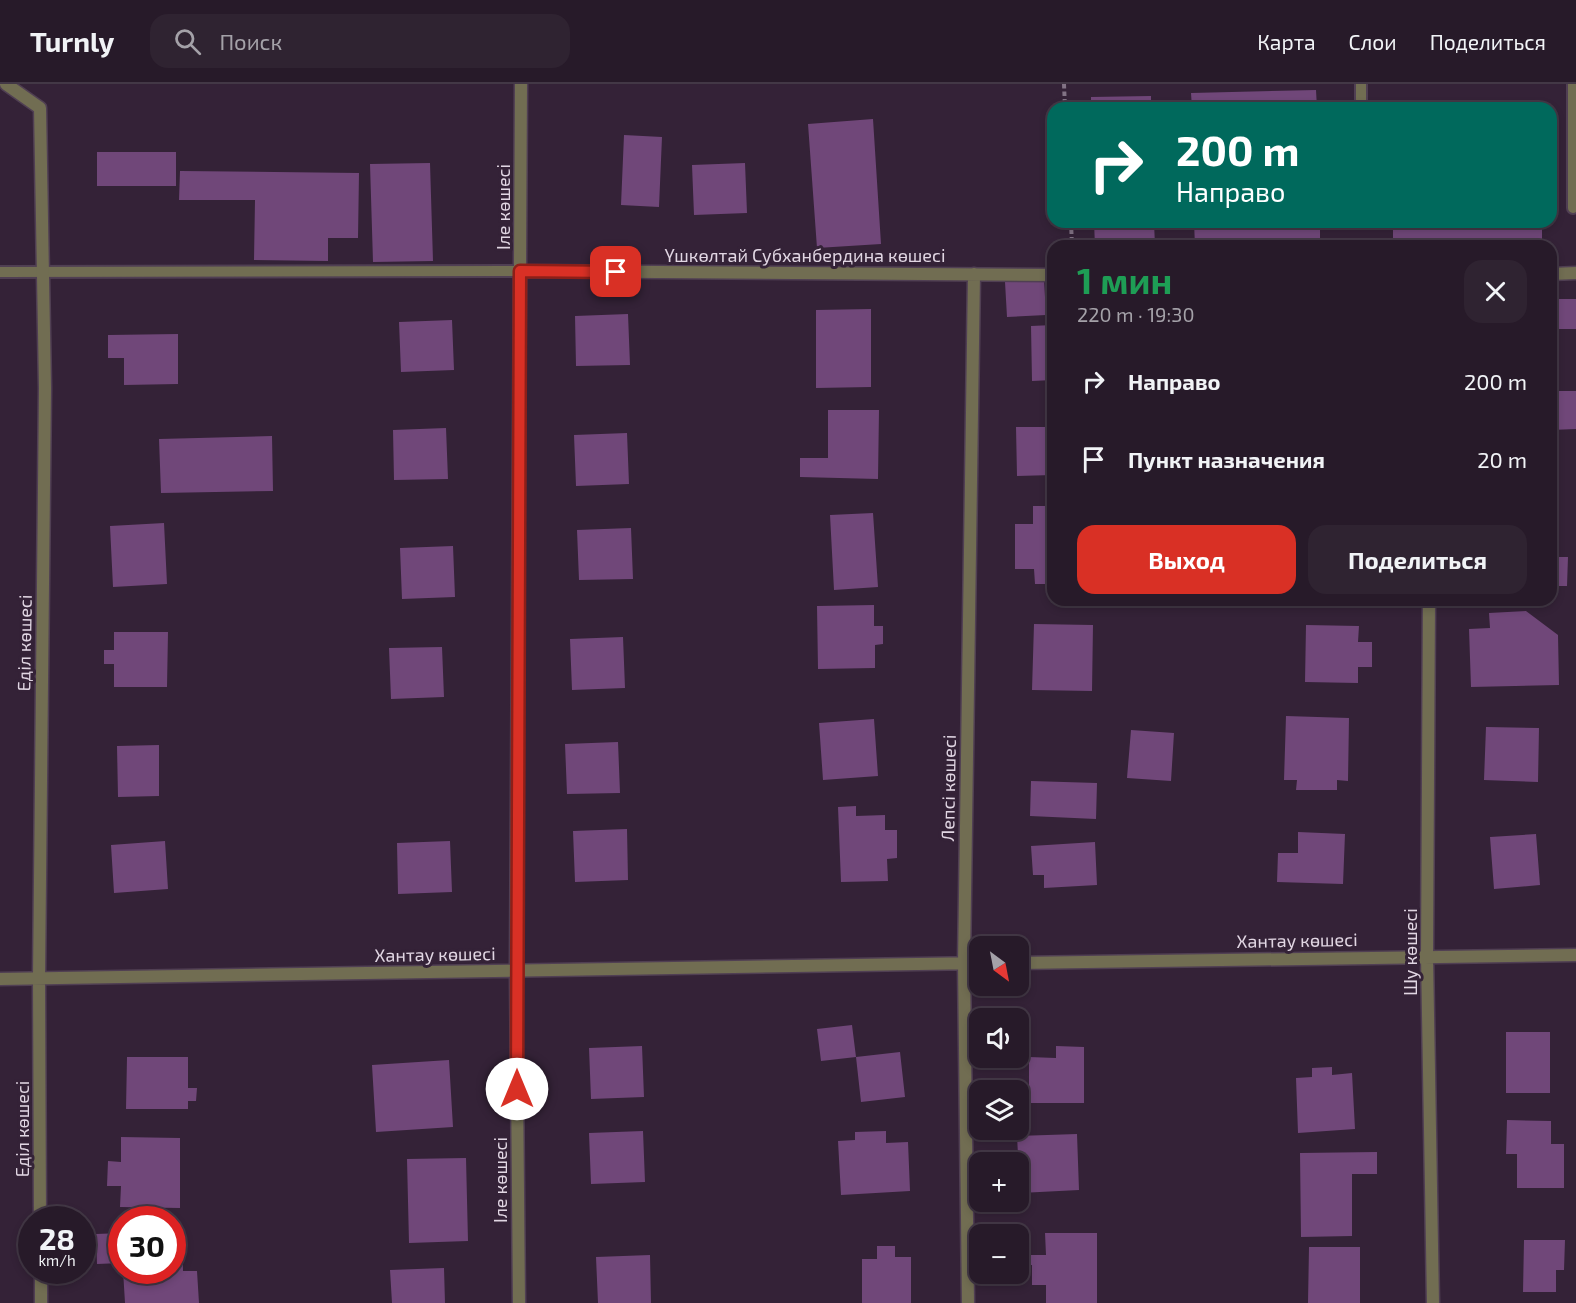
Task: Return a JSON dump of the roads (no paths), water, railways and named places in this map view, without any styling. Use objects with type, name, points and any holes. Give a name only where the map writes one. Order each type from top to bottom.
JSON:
[{"type":"street","name":"Еділ көшесі","points":[[6,84],[40,108],[45,388],[39,978],[40,1206]]},
{"type":"street","name":"Іле көшесі","points":[[519,1303],[516,970],[521,84]]},
{"type":"street","name":"Үшкөлтай Субханбердина көшесі","points":[[520,271],[1047,275]]},
{"type":"street","points":[[1557,274],[1576,273]]},
{"type":"street","name":"Лепсі көшесі","points":[[968,1303],[964,964],[974,274]]},
{"type":"street","name":"Шу көшесі","points":[[1429,606],[1427,956],[1433,1303]]},
{"type":"street","name":"Хантау көшесі","points":[[1029,963],[1576,955]]},
{"type":"street","name":"Хантау көшесі","points":[[0,979],[969,964]]},
{"type":"street","points":[[41,1284],[41,1303]]},
{"type":"lane","points":[[1361,84],[1361,102]]},
{"type":"lane","points":[[1573,84],[1573,207]]},
{"type":"lane","points":[[0,272],[520,271]]}]
